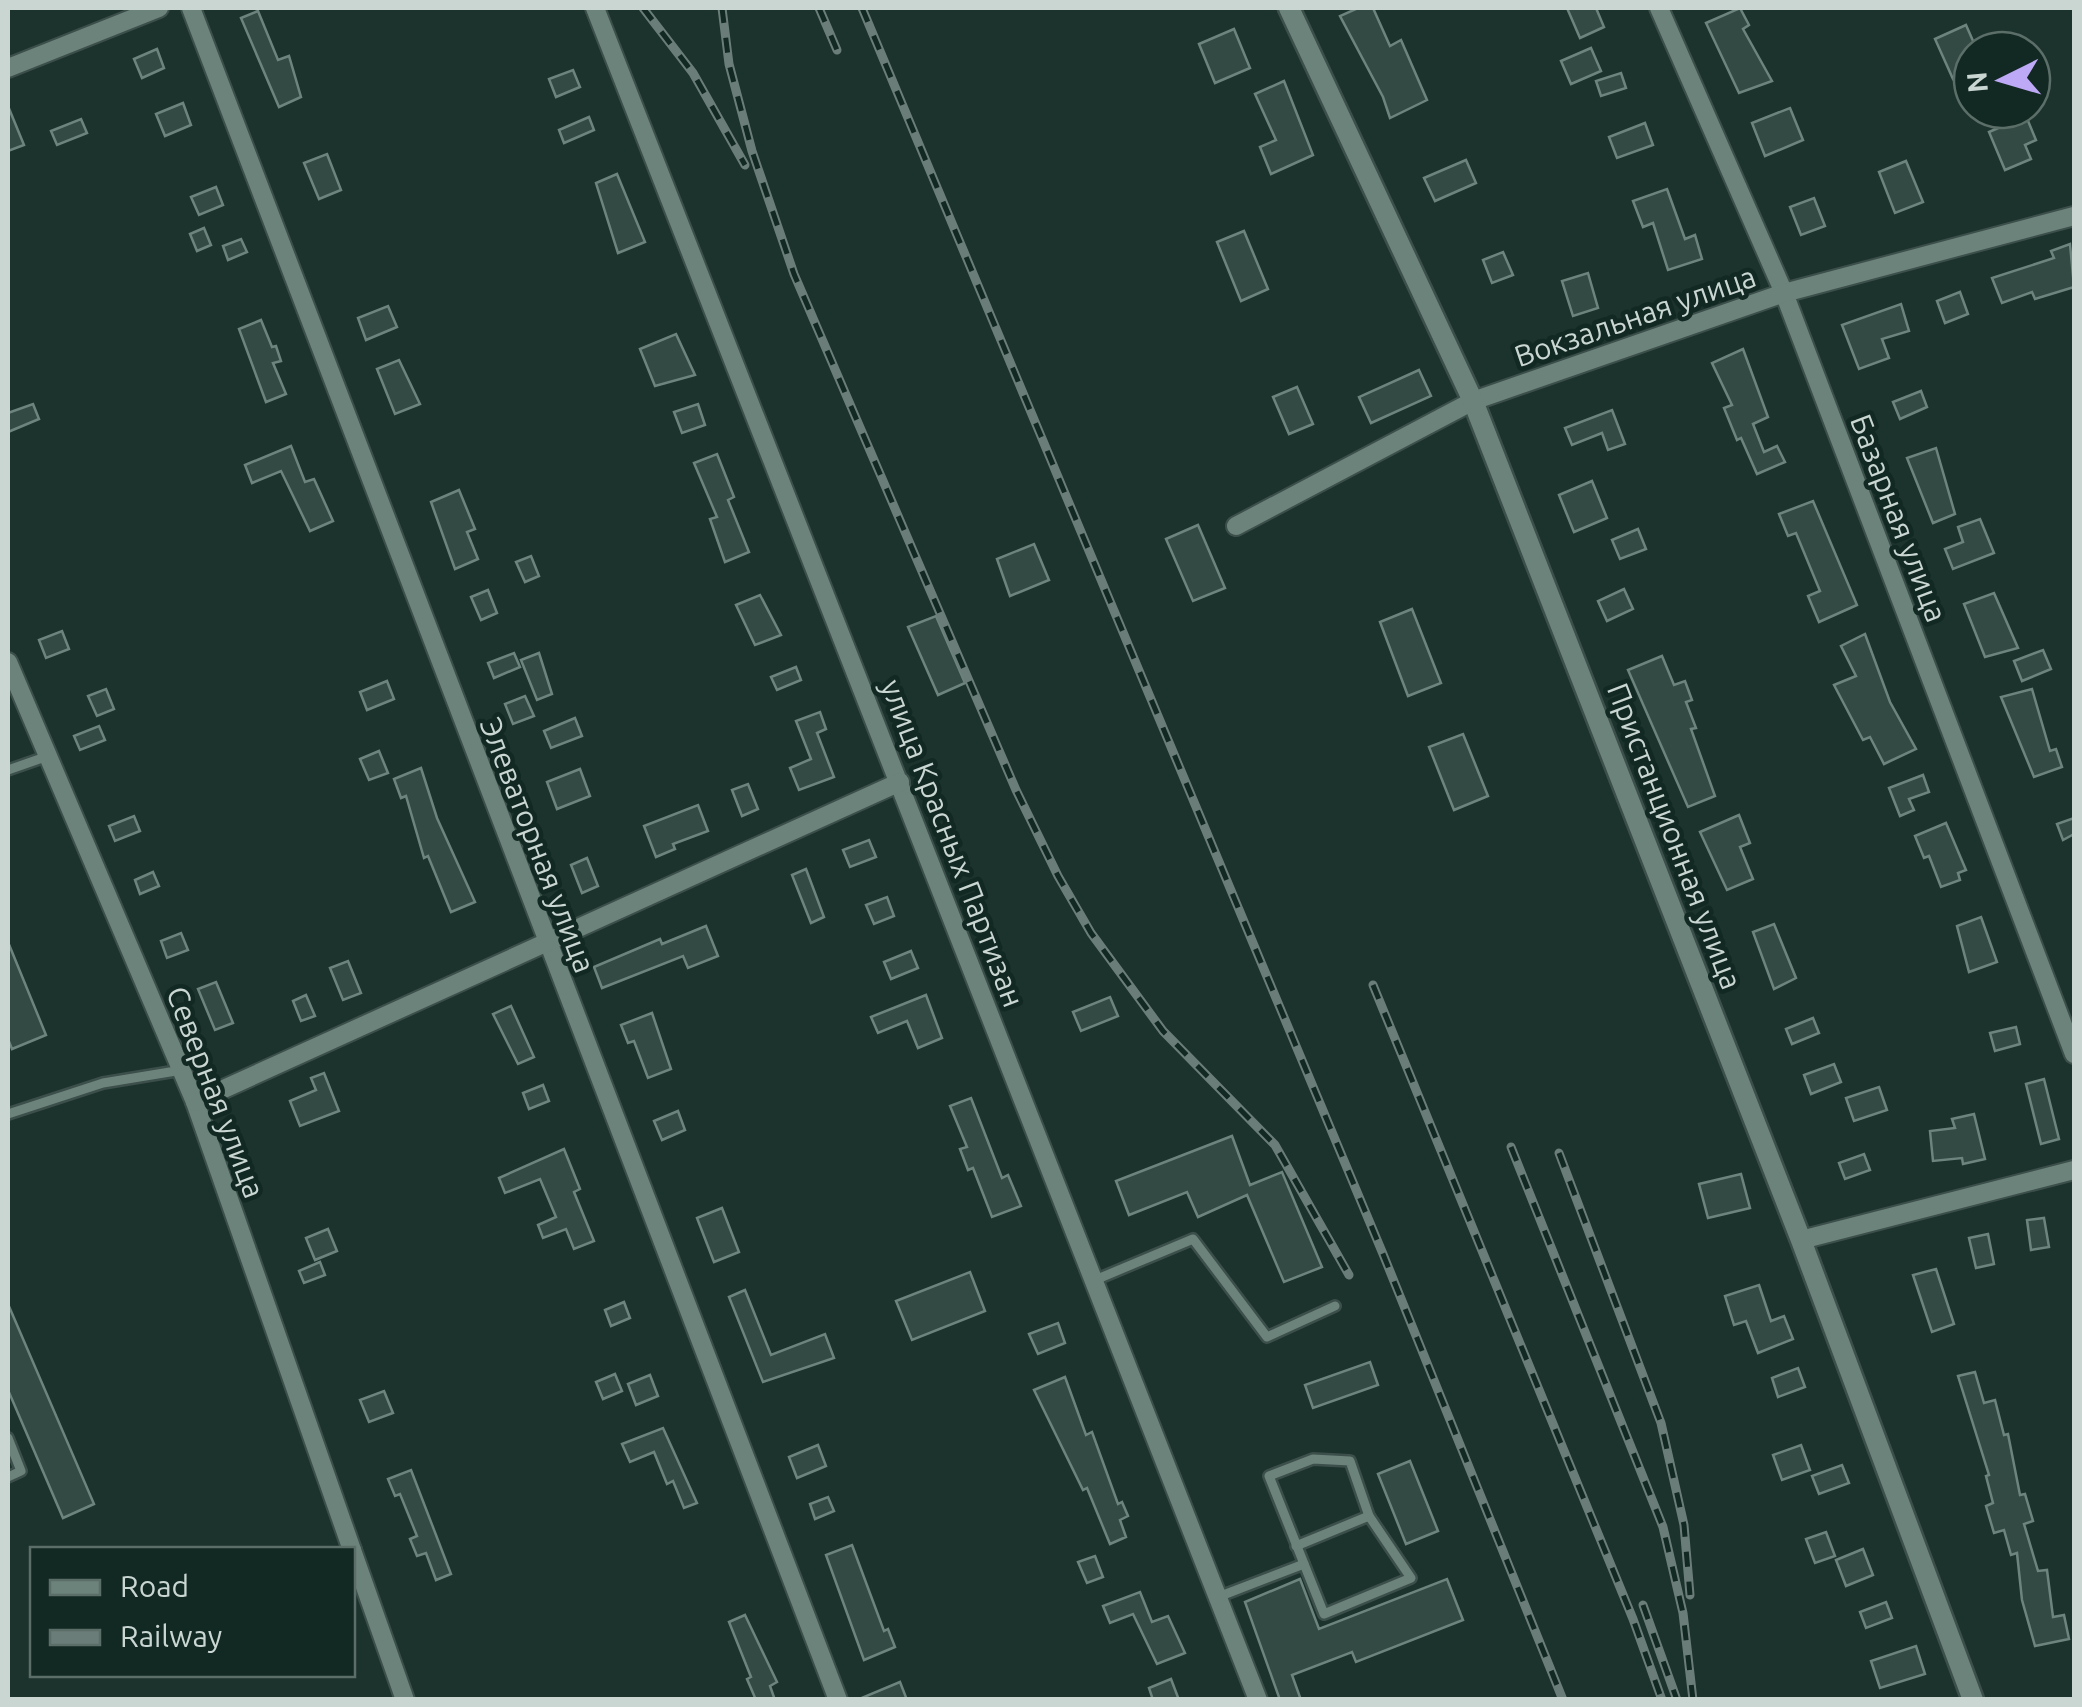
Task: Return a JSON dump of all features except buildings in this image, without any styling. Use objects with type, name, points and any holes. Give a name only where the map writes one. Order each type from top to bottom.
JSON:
[{"type":"street","points":[[8,68],[159,8]]},
{"type":"street","name":"Элеваторная улица","points":[[191,8],[546,945],[838,1700]]},
{"type":"street","name":"улица Красных Партизан","points":[[595,8],[1258,1700]]},
{"type":"street","name":"Пристанционная улица","points":[[1289,8],[1473,401],[1801,1240],[1973,1700]]},
{"type":"street","name":"Базарная улица","points":[[1659,8],[1784,293],[2074,1054]]},
{"type":"street","name":"Вокзальная улица","points":[[1236,526],[1473,401],[1784,293],[2074,216]]},
{"type":"street","name":"Северная улица","points":[[8,662],[195,1102],[351,1547]]},
{"type":"street","points":[[195,1102],[900,782]]},
{"type":"street","points":[[1801,1240],[2074,1170]]},
{"type":"street","name":"Северная улица","points":[[355,1558],[405,1700]]},
{"type":"lane","points":[[8,770],[48,756]]},
{"type":"lane","points":[[8,1114],[103,1083],[182,1070]]},
{"type":"lane","points":[[1094,1280],[1193,1239],[1267,1337],[1335,1306]]},
{"type":"lane","points":[[8,1438],[21,1471],[8,1477]]},
{"type":"lane","points":[[1313,1459],[1350,1460],[1368,1516],[1410,1578],[1324,1614],[1296,1546],[1269,1476],[1313,1459]]},
{"type":"lane","points":[[1296,1546],[1368,1516]]},
{"type":"lane","points":[[1218,1597],[1304,1564]]},
{"type":"railway","points":[[643,8],[693,73],[745,165]]},
{"type":"railway","points":[[722,8],[729,64],[752,151],[794,274],[1016,790],[1058,876],[1091,933],[1163,1031],[1275,1145],[1349,1275]]},
{"type":"railway","points":[[819,8],[837,50]]},
{"type":"railway","points":[[862,8],[1383,1254],[1563,1700]]},
{"type":"railway","points":[[1373,985],[1633,1619],[1662,1700]]},
{"type":"railway","points":[[1511,1147],[1663,1527],[1683,1613],[1693,1700]]},
{"type":"railway","points":[[1559,1153],[1661,1423],[1684,1525],[1690,1595]]},
{"type":"railway","points":[[1643,1605],[1677,1700]]}]
